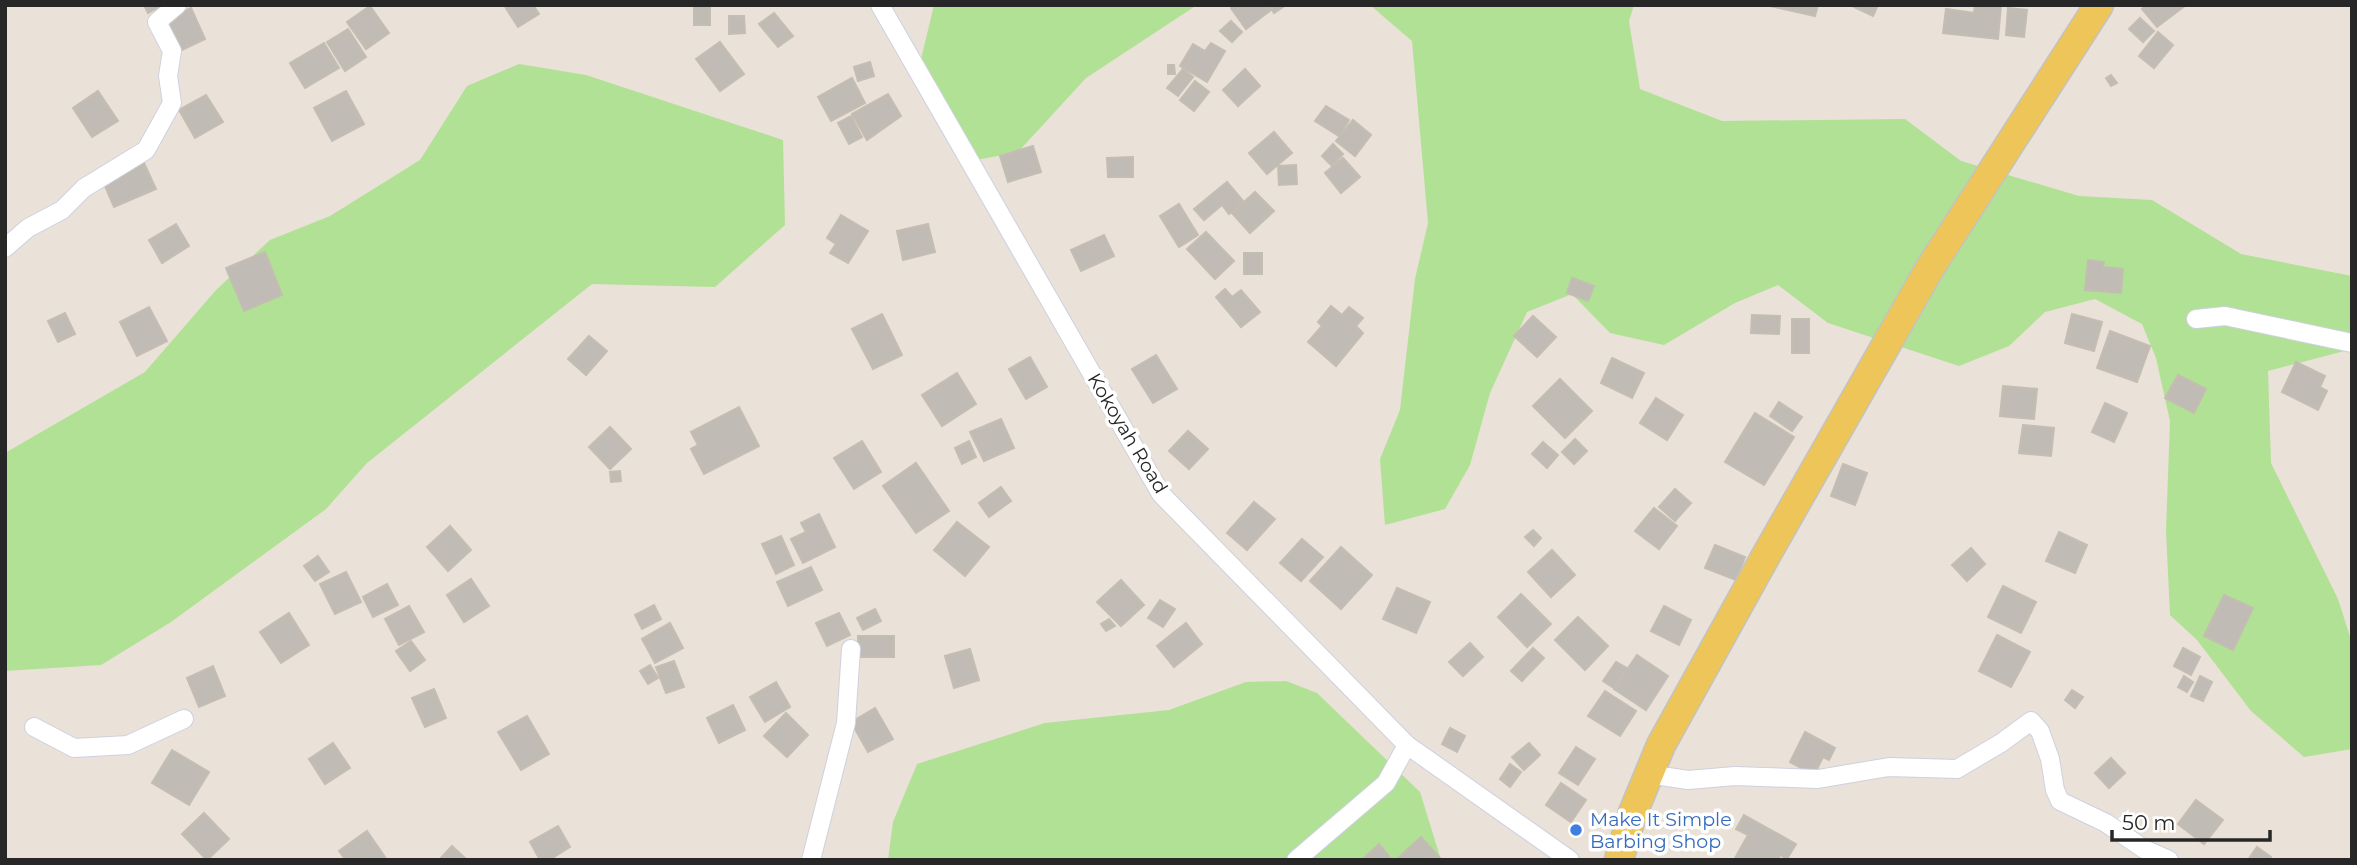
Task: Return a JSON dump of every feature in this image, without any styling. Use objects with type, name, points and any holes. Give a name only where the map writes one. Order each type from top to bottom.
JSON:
[{"type":"main road","points":[[1619,860],[1648,774],[1674,721],[1930,268],[2099,5]]},
{"type":"street","points":[[5,248],[28,228],[62,210],[84,188],[146,150],[173,103],[168,76],[172,51],[157,22],[177,5]]},
{"type":"street","name":"Kokoyah Road","points":[[880,5],[1161,494],[1407,745],[1570,860]]},
{"type":"street","points":[[2196,319],[2225,316],[2352,343]]},
{"type":"street","points":[[811,860],[846,723],[851,649]]},
{"type":"street","points":[[34,727],[74,748],[128,744],[184,719]]},
{"type":"street","points":[[1648,774],[1688,780],[1735,776],[1818,779],[1889,767],[1957,769],[2001,743],[2031,721],[2040,731],[2060,801],[2106,823],[2144,849],[2169,860]]},
{"type":"street","points":[[1296,860],[1386,783],[1407,745]]},
{"type":"green space","points":[[934,5],[1197,5],[1086,78],[1018,152],[961,163],[917,76]]},
{"type":"green space","points":[[1370,5],[1634,5],[1629,21],[1640,89],[1722,121],[1905,119],[1961,161],[2079,196],[2152,200],[2241,254],[2352,276],[2352,349],[2268,371],[2271,463],[2338,599],[2352,643],[2352,749],[2304,757],[2251,711],[2197,640],[2170,615],[2166,531],[2170,421],[2156,358],[2142,324],[2095,299],[2045,312],[2009,346],[1959,366],[1828,323],[1778,285],[1735,303],[1664,345],[1610,333],[1572,294],[1527,312],[1490,393],[1470,465],[1445,509],[1385,525],[1380,459],[1400,410],[1415,279],[1428,223],[1412,41]]},
{"type":"green space","points":[[519,64],[586,75],[783,140],[785,225],[715,287],[592,284],[367,463],[326,509],[171,622],[101,665],[5,671],[5,453],[145,372],[216,290],[270,240],[330,216],[420,160],[467,86]]},
{"type":"green space","points":[[1286,681],[1317,693],[1420,792],[1441,860],[888,860],[893,822],[917,764],[1045,723],[1169,710],[1246,682]]},
{"type":"building","points":[[144,5],[162,5],[148,13]]},
{"type":"building","points":[[504,5],[533,5],[539,14],[518,27]]},
{"type":"building","points":[[694,5],[710,5],[710,25],[694,25]]},
{"type":"building","points":[[1234,5],[1267,5],[1271,10],[1246,29],[1231,8]]},
{"type":"building","points":[[1269,5],[1286,5],[1274,13]]},
{"type":"building","points":[[1766,5],[1818,5],[1815,16]]},
{"type":"building","points":[[1850,5],[1878,5],[1873,16]]},
{"type":"building","points":[[1975,5],[2001,5],[1998,39],[1943,33],[1946,9],[1974,13]]},
{"type":"building","points":[[2147,5],[2186,5],[2157,27],[2142,9]]},
{"type":"building","points":[[370,6],[389,33],[366,49],[347,22]]},
{"type":"building","points":[[191,8],[205,39],[182,50],[167,19]]},
{"type":"building","points":[[2008,8],[2027,10],[2024,37],[2006,35]]},
{"type":"building","points":[[774,13],[793,36],[778,47],[759,24]]},
{"type":"building","points":[[729,16],[744,16],[745,33],[729,34]]},
{"type":"building","points":[[2140,18],[2154,31],[2143,42],[2129,29]]},
{"type":"building","points":[[1231,21],[1242,32],[1232,42],[1220,31]]},
{"type":"building","points":[[348,29],[366,57],[345,71],[327,42]]},
{"type":"building","points":[[2158,32],[2173,45],[2154,68],[2139,56]]},
{"type":"building","points":[[720,42],[744,74],[720,91],[696,59]]},
{"type":"building","points":[[324,43],[339,68],[305,88],[290,63]]},
{"type":"building","points":[[1211,43],[1225,51],[1207,82],[1180,66],[1193,44],[1205,51]]},
{"type":"building","points":[[870,62],[874,76],[858,81],[854,67]]},
{"type":"building","points":[[1168,65],[1174,65],[1175,74],[1168,74]]},
{"type":"building","points":[[1183,69],[1193,77],[1178,96],[1167,88]]},
{"type":"building","points":[[1245,69],[1260,86],[1238,106],[1223,90]]},
{"type":"building","points":[[2111,75],[2117,83],[2111,86],[2106,78]]},
{"type":"building","points":[[852,78],[865,103],[831,121],[818,97]]},
{"type":"building","points":[[1195,81],[1209,92],[1194,111],[1180,100]]},
{"type":"building","points":[[98,91],[118,121],[92,137],[73,108]]},
{"type":"building","points":[[346,91],[364,124],[332,141],[314,108]]},
{"type":"building","points":[[888,94],[901,116],[867,140],[852,114]]},
{"type":"building","points":[[206,95],[223,122],[195,138],[179,110]]},
{"type":"building","points":[[1326,106],[1349,120],[1339,136],[1315,121]]},
{"type":"building","points":[[851,116],[862,137],[849,144],[838,123]]},
{"type":"building","points":[[1353,120],[1371,135],[1355,156],[1336,141]]},
{"type":"building","points":[[1274,132],[1292,153],[1267,174],[1249,153]]},
{"type":"building","points":[[1333,144],[1343,154],[1332,166],[1322,156]]},
{"type":"building","points":[[1033,146],[1041,172],[1008,182],[1000,156]]},
{"type":"building","points":[[1133,157],[1133,177],[1108,177],[1107,158]]},
{"type":"building","points":[[1343,158],[1360,177],[1341,193],[1325,173]]},
{"type":"building","points":[[143,161],[156,189],[114,207],[102,179]]},
{"type":"building","points":[[1296,165],[1297,184],[1279,185],[1278,166]]},
{"type":"building","points":[[1227,182],[1244,202],[1229,214],[1222,205],[1204,220],[1194,209]]},
{"type":"building","points":[[1255,192],[1274,211],[1250,233],[1232,213]]},
{"type":"building","points":[[1179,204],[1198,235],[1179,247],[1160,216]]},
{"type":"building","points":[[841,215],[868,231],[848,263],[830,253],[836,244],[827,238]]},
{"type":"building","points":[[176,224],[189,246],[162,263],[149,240]]},
{"type":"building","points":[[928,224],[935,252],[903,260],[897,231]]},
{"type":"building","points":[[1206,232],[1234,261],[1215,279],[1187,249]]},
{"type":"building","points":[[1104,235],[1114,256],[1081,271],[1071,250]]},
{"type":"building","points":[[265,252],[282,295],[244,311],[226,268]]},
{"type":"building","points":[[1244,253],[1262,253],[1262,274],[1244,274]]},
{"type":"building","points":[[2088,260],[2104,262],[2103,267],[2123,269],[2121,293],[2085,290]]},
{"type":"building","points":[[1572,278],[1594,286],[1588,301],[1567,293]]},
{"type":"building","points":[[1225,289],[1232,297],[1241,290],[1260,312],[1241,327],[1216,297]]},
{"type":"building","points":[[1331,306],[1342,315],[1349,307],[1363,318],[1356,326],[1363,333],[1336,366],[1308,342],[1322,326],[1318,322]]},
{"type":"building","points":[[149,307],[167,341],[137,356],[120,322]]},
{"type":"building","points":[[65,313],[75,334],[58,342],[48,321]]},
{"type":"building","points":[[882,314],[902,355],[873,369],[852,329]]},
{"type":"building","points":[[2072,314],[2102,322],[2094,351],[2065,343]]},
{"type":"building","points":[[1752,315],[1780,316],[1779,334],[1751,333]]},
{"type":"building","points":[[1533,316],[1556,337],[1537,357],[1514,336]]},
{"type":"building","points":[[1792,319],[1809,319],[1809,353],[1792,353]]},
{"type":"building","points":[[2110,331],[2150,346],[2137,382],[2097,368]]},
{"type":"building","points":[[589,336],[607,351],[586,375],[568,359]]},
{"type":"building","points":[[1156,355],[1177,389],[1153,403],[1132,369]]},
{"type":"building","points":[[1030,357],[1047,387],[1026,399],[1009,369]]},
{"type":"building","points":[[1612,358],[1644,373],[1632,398],[1601,383]]},
{"type":"building","points":[[2296,362],[2325,376],[2320,387],[2327,391],[2318,410],[2282,392]]},
{"type":"building","points":[[957,373],[976,404],[942,426],[922,395]]},
{"type":"building","points":[[2178,375],[2206,389],[2194,413],[2165,398]]},
{"type":"building","points":[[1560,379],[1592,411],[1565,438],[1533,406]]},
{"type":"building","points":[[2003,386],[2037,389],[2034,419],[2000,416]]},
{"type":"building","points":[[1656,398],[1683,415],[1667,440],[1640,423]]},
{"type":"building","points":[[1779,402],[1802,417],[1792,431],[1770,416]]},
{"type":"building","points":[[2105,403],[2127,413],[2114,442],[2092,432]]},
{"type":"building","points":[[739,407],[759,446],[704,474],[691,449],[698,445],[691,432]]},
{"type":"building","points":[[1755,413],[1794,437],[1764,485],[1725,462]]},
{"type":"building","points":[[1001,419],[1014,448],[984,461],[970,432]]},
{"type":"building","points":[[2023,425],[2054,428],[2051,456],[2019,453]]},
{"type":"building","points":[[610,427],[631,449],[610,469],[589,447]]},
{"type":"building","points":[[1188,431],[1208,449],[1189,469],[1169,451]]},
{"type":"building","points":[[1575,439],[1587,451],[1574,464],[1562,452]]},
{"type":"building","points":[[862,441],[881,472],[854,489],[834,458]]},
{"type":"building","points":[[969,441],[976,457],[962,464],[955,448]]},
{"type":"building","points":[[1543,442],[1558,455],[1547,468],[1532,454]]},
{"type":"building","points":[[916,463],[949,511],[916,533],[883,486]]},
{"type":"building","points":[[1843,464],[1867,473],[1855,505],[1831,496]]},
{"type":"building","points":[[620,471],[621,481],[611,482],[610,472]]},
{"type":"building","points":[[1001,487],[1011,501],[989,517],[979,503]]},
{"type":"building","points":[[1675,489],[1691,503],[1675,521],[1659,507]]},
{"type":"building","points":[[1254,502],[1275,519],[1247,550],[1227,533]]},
{"type":"building","points":[[1654,508],[1677,526],[1659,549],[1635,531]]},
{"type":"building","points":[[819,514],[835,547],[803,563],[791,539],[806,532],[801,523]]},
{"type":"building","points":[[957,522],[989,547],[965,576],[934,550]]},
{"type":"building","points":[[450,526],[471,550],[448,571],[427,547]]},
{"type":"building","points":[[1533,530],[1541,538],[1534,546],[1525,537]]},
{"type":"building","points":[[2059,532],[2087,545],[2075,573],[2046,561]]},
{"type":"building","points":[[781,536],[794,565],[776,574],[762,544]]},
{"type":"building","points":[[1302,539],[1323,557],[1301,581],[1280,563]]},
{"type":"building","points":[[1715,545],[1745,557],[1736,580],[1705,568]]},
{"type":"building","points":[[1341,547],[1372,575],[1341,609],[1310,581]]},
{"type":"building","points":[[1971,548],[1985,564],[1967,581],[1952,565]]},
{"type":"building","points":[[1552,550],[1575,575],[1551,597],[1528,572]]},
{"type":"building","points":[[318,556],[329,572],[315,581],[304,566]]},
{"type":"building","points":[[811,567],[822,590],[788,606],[777,582]]},
{"type":"building","points":[[346,572],[361,602],[335,614],[320,584]]},
{"type":"building","points":[[471,579],[489,606],[464,622],[447,595]]},
{"type":"building","points":[[1121,580],[1144,605],[1121,626],[1097,602]]},
{"type":"building","points":[[387,584],[398,605],[373,617],[363,597]]},
{"type":"building","points":[[2003,586],[2036,602],[2021,633],[1988,617]]},
{"type":"building","points":[[1397,588],[1430,602],[1416,633],[1383,619]]},
{"type":"building","points":[[1521,594],[1551,624],[1527,647],[1498,617]]},
{"type":"building","points":[[2224,595],[2253,608],[2233,650],[2204,636]]},
{"type":"building","points":[[1160,600],[1175,609],[1163,627],[1148,618]]},
{"type":"building","points":[[654,605],[661,619],[642,629],[635,615]]},
{"type":"building","points":[[409,606],[424,632],[399,645],[385,619]]},
{"type":"building","points":[[1664,606],[1691,620],[1679,645],[1651,631]]},
{"type":"building","points":[[875,609],[881,621],[863,630],[857,618]]},
{"type":"building","points":[[289,613],[309,645],[281,663],[260,632]]},
{"type":"building","points":[[839,613],[850,635],[827,646],[816,623]]},
{"type":"building","points":[[1578,617],[1608,646],[1585,670],[1555,640]]},
{"type":"building","points":[[1109,619],[1115,626],[1106,631],[1101,624]]},
{"type":"building","points":[[670,623],[683,648],[655,663],[642,639]]},
{"type":"building","points":[[1186,623],[1202,644],[1174,667],[1157,646]]},
{"type":"building","points":[[1997,635],[2030,652],[2011,687],[1979,671]]},
{"type":"building","points":[[858,636],[894,636],[894,657],[858,657]]},
{"type":"building","points":[[411,641],[425,660],[410,671],[396,651]]},
{"type":"building","points":[[1470,643],[1483,657],[1463,676],[1449,662]]},
{"type":"building","points":[[1533,648],[1544,658],[1522,681],[1511,671]]},
{"type":"building","points":[[2183,648],[2200,657],[2191,675],[2174,666]]},
{"type":"building","points":[[970,649],[979,680],[954,688],[945,656]]},
{"type":"building","points":[[1637,655],[1668,676],[1646,710],[1614,689]]},
{"type":"building","points":[[674,661],[684,687],[666,693],[656,667]]},
{"type":"building","points":[[1616,662],[1627,668],[1614,688],[1603,681]]},
{"type":"building","points":[[650,665],[658,678],[648,684],[640,671]]},
{"type":"building","points":[[213,666],[225,696],[199,707],[187,678]]},
{"type":"building","points":[[2184,676],[2193,682],[2187,692],[2178,687]]},
{"type":"building","points":[[2200,676],[2212,682],[2203,701],[2191,696]]},
{"type":"building","points":[[776,682],[790,707],[765,722],[750,697]]},
{"type":"building","points":[[434,689],[446,718],[425,727],[412,698]]},
{"type":"building","points":[[2072,690],[2083,697],[2075,708],[2065,700]]},
{"type":"building","points":[[1605,691],[1636,711],[1620,736],[1588,716]]},
{"type":"building","points":[[733,705],[745,730],[719,743],[707,718]]},
{"type":"building","points":[[875,708],[893,739],[868,752],[851,722]]},
{"type":"building","points":[[786,713],[808,735],[787,757],[764,736]]},
{"type":"building","points":[[527,716],[549,754],[521,770],[498,732]]},
{"type":"building","points":[[1450,728],[1465,736],[1457,752],[1442,744]]},
{"type":"building","points":[[1805,732],[1835,748],[1829,760],[1823,757],[1814,775],[1790,762]]},
{"type":"building","points":[[333,743],[350,768],[325,784],[309,759]]},
{"type":"building","points":[[1529,743],[1540,755],[1524,770],[1512,757]]},
{"type":"building","points":[[1576,747],[1595,759],[1578,785],[1559,773]]},
{"type":"building","points":[[172,750],[209,772],[189,805],[152,783]]},
{"type":"building","points":[[2111,758],[2125,773],[2109,788],[2095,773]]},
{"type":"building","points":[[1510,764],[1521,772],[1510,787],[1500,779]]},
{"type":"building","points":[[1561,783],[1586,800],[1571,822],[1546,805]]},
{"type":"building","points":[[2196,800],[2223,820],[2204,844],[2178,824]]},
{"type":"building","points":[[204,813],[229,839],[207,860],[182,834]]},
{"type":"building","points":[[1744,815],[1796,844],[1787,859],[1780,855],[1778,860],[1734,860],[1748,835],[1736,829]]},
{"type":"building","points":[[558,826],[570,847],[549,860],[540,860],[530,842]]},
{"type":"building","points":[[367,831],[387,860],[346,860],[339,851]]},
{"type":"building","points":[[1421,837],[1440,858],[1396,860]]},
{"type":"building","points":[[1379,844],[1392,860],[1363,859]]},
{"type":"building","points":[[452,846],[467,860],[439,860]]},
{"type":"building","points":[[2257,847],[2271,857],[2269,860],[2248,860]]},
{"type":"place","name":"Make It Simple Barbing Shop","points":[[1576,830]]}]
